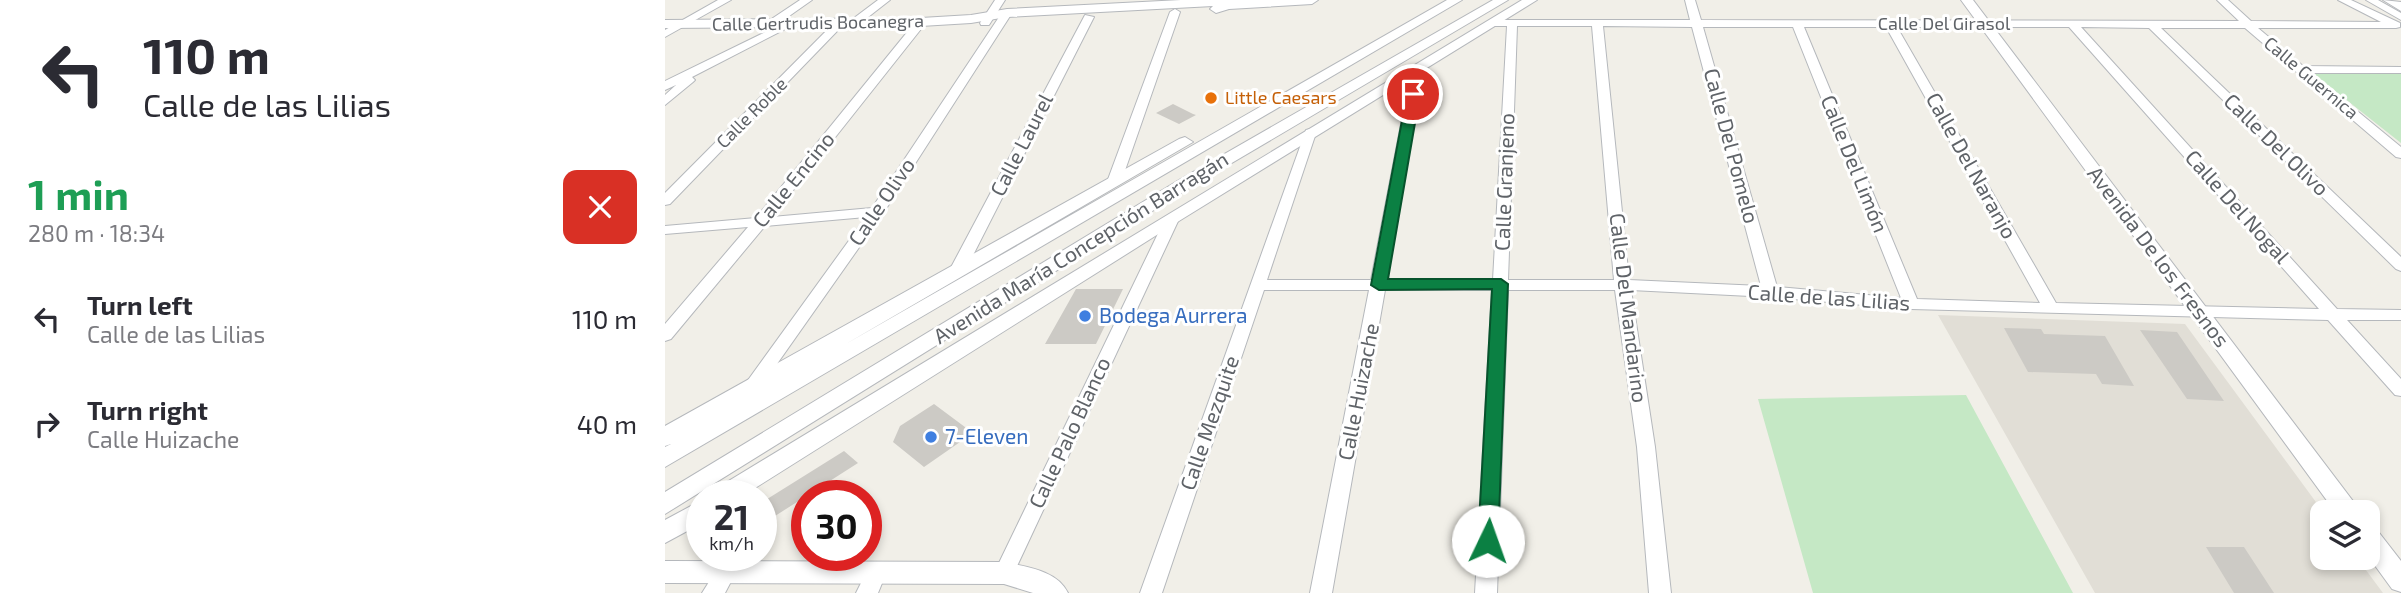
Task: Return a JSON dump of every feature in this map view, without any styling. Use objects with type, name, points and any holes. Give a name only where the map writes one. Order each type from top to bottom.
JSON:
[{"type":"street","points":[[665,34],[686,25],[726,0]]},
{"type":"street","points":[[771,24],[807,0]]},
{"type":"street","points":[[854,23],[885,0]]},
{"type":"street","name":"Calle Gertrudis Bocanegra","points":[[665,24],[921,22],[1158,2],[1312,0]]},
{"type":"street","name":"Avenida María Concepción Barragán","points":[[665,438],[1436,0]]},
{"type":"street","name":"Avenida María Concepción Barragán","points":[[665,458],[1456,0]]},
{"type":"street","name":"Avenida María Concepción Barragán","points":[[665,503],[1222,161],[1369,74],[1502,0]]},
{"type":"street","name":"Avenida María Concepción Barragán","points":[[750,480],[1173,217],[1531,0]]},
{"type":"street","name":"Calle Del Pomelo","points":[[1690,0],[1770,292]]},
{"type":"street","name":"Avenida De los Fresnos","points":[[1967,0],[2340,500]]},
{"type":"street","name":"Calle Guernica","points":[[2223,0],[2299,69],[2401,154]]},
{"type":"street","points":[[2343,0],[2399,23]]},
{"type":"street","points":[[2371,0],[2399,23]]},
{"type":"street","points":[[2389,0],[2401,7]]},
{"type":"street","name":"Calle Gertrudis Bocanegra","points":[[1083,9],[1175,12],[1211,10],[1236,3]]},
{"type":"street","name":"Calle Laurel","points":[[955,273],[1083,9]]},
{"type":"street","points":[[1114,182],[1175,12]]},
{"type":"street","name":"Calle Olivo","points":[[752,388],[877,212],[997,14]]},
{"type":"street","name":"Calle Encino","points":[[665,335],[761,221],[921,22]]},
{"type":"street","name":"Calle Del Girasol","points":[[1493,23],[2399,23]]},
{"type":"street","name":"Calle Granjeno","points":[[1486,593],[1512,23]]},
{"type":"street","name":"Calle Del Mandarino","points":[[1597,23],[1622,285],[1646,447],[1660,593]]},
{"type":"street","name":"Calle Del Limón","points":[[1797,23],[1910,304]]},
{"type":"street","points":[[665,86],[790,24]]},
{"type":"street","name":"Calle Roble","points":[[665,201],[839,24]]},
{"type":"street","name":"Calle Del Naranjo","points":[[1891,24],[2051,309]]},
{"type":"street","name":"Calle Del Nogal","points":[[2071,24],[2401,390]]},
{"type":"street","name":"Calle Del Olivo","points":[[2151,24],[2401,266]]},
{"type":"street","points":[[665,101],[706,65]]},
{"type":"street","name":"Calle Huizache","points":[[1321,593],[1419,67]]},
{"type":"street","points":[[2299,69],[2401,70]]},
{"type":"street","name":"Calle Mezquite","points":[[1151,593],[1310,134]]},
{"type":"street","points":[[665,230],[877,212]]},
{"type":"street","name":"Calle Palo Blanco","points":[[1004,573],[1173,217]]},
{"type":"street","name":"Calle de las Lilias","points":[[1258,285],[1622,285],[1770,292],[1910,304],[2200,313],[2401,315]]},
{"type":"street","points":[[665,533],[686,520]]},
{"type":"street","points":[[2380,553],[2401,581]]},
{"type":"street","points":[[665,572],[720,582],[872,582],[1004,573],[1040,589]]},
{"type":"shaded area","points":[[1938,315],[2185,324],[2314,500],[2310,500],[2310,570],[2366,570],[2383,593],[2095,593]]},
{"type":"green space","points":[[2311,72],[2401,72],[2401,143]]},
{"type":"green space","points":[[1966,395],[2073,593],[1813,593],[1758,399]]},
{"type":"building","points":[[1173,104],[1196,115],[1179,124],[1156,113]]},
{"type":"building","name":"Bodega Aurrera","points":[[1076,289],[1123,289],[1096,344],[1045,344]]},
{"type":"building","points":[[2004,328],[2041,329],[2044,334],[2105,336],[2134,386],[2102,384],[2096,374],[2028,372]]},
{"type":"building","points":[[2140,330],[2177,332],[2224,401],[2187,399]]},
{"type":"building","name":"7-Eleven","points":[[934,404],[973,433],[924,467],[893,442],[900,426]]},
{"type":"building","points":[[844,451],[858,463],[831,480],[798,480]]},
{"type":"building","points":[[791,484],[791,506],[777,515],[777,493]]},
{"type":"building","points":[[2206,547],[2244,547],[2274,593],[2234,593]]},
{"type":"place","name":"Little Caesars","points":[[1211,98]]},
{"type":"place","name":"Bodega Aurrera","points":[[1085,316]]},
{"type":"place","name":"7-Eleven","points":[[931,437]]},
{"type":"route","points":[[1413,94],[1379,285],[1501,284],[1488,541]]}]
